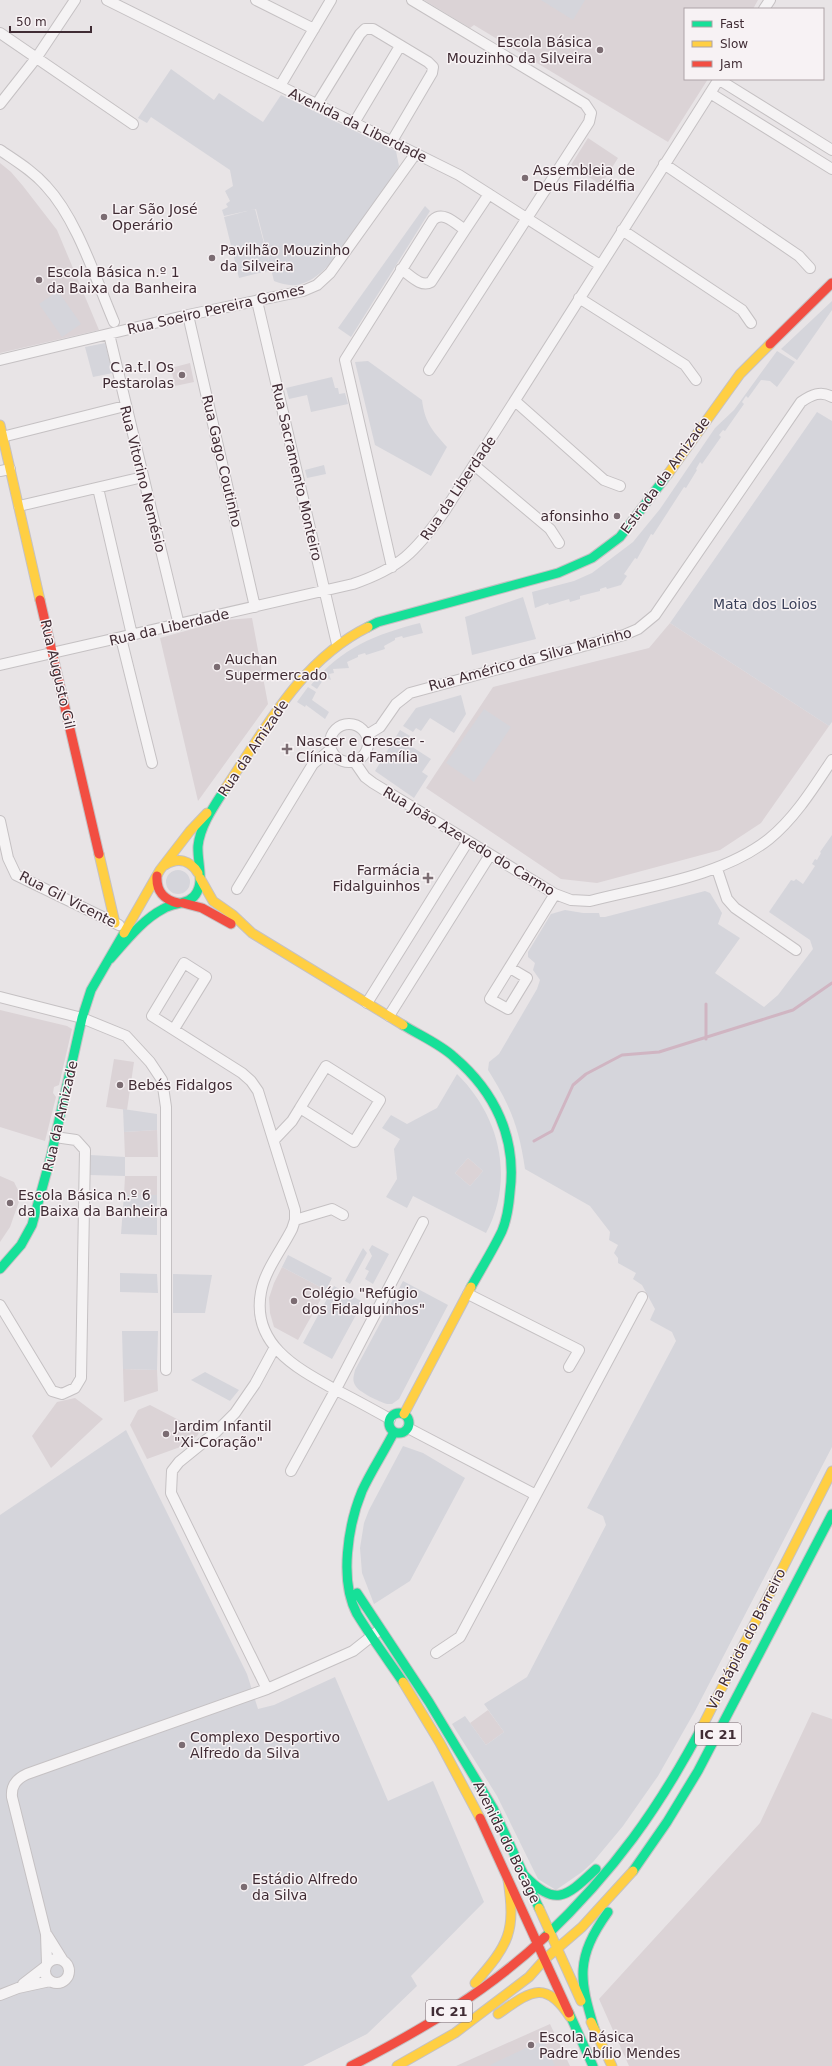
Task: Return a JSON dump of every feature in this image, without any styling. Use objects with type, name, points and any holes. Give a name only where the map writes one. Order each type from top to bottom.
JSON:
[{"type":"main road","name":"Estrada da Amizade","points":[[292,690],[318,661],[337,644],[359,630],[396,616],[567,570],[592,558],[607,548],[633,523],[740,374],[832,283]]},
{"type":"main road","name":"Rua Augusto Gil","points":[[0,425],[54,653],[115,922]]},
{"type":"main road","name":"Rua da Amizade","points":[[110,959],[151,916],[164,907],[180,903],[196,894],[199,889],[199,876],[196,850],[200,836],[215,806],[292,690]]},
{"type":"main road","name":"Rua da Amizade","points":[[0,1269],[21,1245],[32,1225],[55,1137],[82,1018],[91,990],[157,876],[190,831],[215,806]]},
{"type":"main road","points":[[164,866],[168,862],[180,860],[191,864],[213,901],[233,915],[252,933]]},
{"type":"main road","points":[[157,876],[156,882],[160,894],[168,901],[202,908],[230,924],[252,933],[389,1016],[462,1063],[489,1093],[505,1126],[512,1166],[512,1188],[508,1210],[502,1230],[404,1414]]},
{"type":"main road","points":[[396,1413],[404,1414],[409,1418],[408,1428],[402,1433],[394,1432],[390,1426],[390,1419],[396,1413]]},
{"type":"main road","points":[[376,1633],[358,1613],[350,1596],[347,1579],[350,1543],[362,1492],[394,1432]]},
{"type":"main road","name":"Via Rápida do Barreiro","points":[[351,2066],[389,2048],[447,2013],[487,1985],[551,1933],[593,1890],[635,1838],[671,1783],[832,1471]]},
{"type":"main road","name":"Via Rápida do Barreiro","points":[[398,2066],[455,2033],[529,1977],[545,1959],[582,1927],[634,1870],[667,1822],[698,1771],[832,1514]]},
{"type":"main road","name":"Avenida do Bocage","points":[[376,1633],[472,1772],[493,1808],[612,2066]]},
{"type":"main road","name":"Avenida do Bocage","points":[[376,1633],[452,1763],[538,1943],[594,2066]]},
{"type":"main road","points":[[524,1875],[537,1889],[547,1895],[556,1896],[566,1894],[580,1884],[616,1851],[635,1838]]},
{"type":"main road","points":[[595,2031],[585,1997],[583,1982],[583,1965],[586,1948],[634,1870]]},
{"type":"main road","points":[[447,2013],[498,1957],[507,1942],[512,1926],[513,1910],[508,1880]]},
{"type":"main road","points":[[455,2033],[490,2019],[513,2003],[532,1994],[542,1992],[551,1994],[570,2016]]},
{"type":"street","points":[[0,104],[37,57],[75,0]]},
{"type":"street","name":"Avenida da Liberdade","points":[[107,0],[354,123],[416,152],[459,175],[600,265]]},
{"type":"street","points":[[256,0],[314,29]]},
{"type":"street","points":[[280,86],[331,0]]},
{"type":"street","points":[[412,0],[585,104],[589,110],[589,122],[429,370]]},
{"type":"street","points":[[317,104],[363,30],[369,28],[373,29],[428,62],[433,67],[433,70],[392,141]]},
{"type":"street","points":[[0,32],[133,124]]},
{"type":"street","points":[[354,123],[400,46]]},
{"type":"street","name":"Rua da Liberdade","points":[[0,665],[324,591],[379,575],[410,554],[426,537],[474,465],[718,80]]},
{"type":"street","points":[[721,80],[832,150]]},
{"type":"street","points":[[710,93],[832,170]]},
{"type":"street","points":[[0,150],[46,185],[61,206],[74,229],[114,322]]},
{"type":"street","name":"Rua Soeiro Pereira Gomes","points":[[0,360],[188,315],[303,291],[324,279],[370,218],[416,152]]},
{"type":"street","points":[[664,164],[799,256],[810,268]]},
{"type":"street","points":[[401,269],[422,284],[428,284],[431,282],[489,194]]},
{"type":"street","points":[[392,567],[345,360],[401,269],[436,217],[443,216],[465,230]]},
{"type":"street","points":[[622,230],[742,310],[751,323]]},
{"type":"street","points":[[579,298],[685,365],[696,380]]},
{"type":"street","name":"Rua Sacramento Monteiro","points":[[257,300],[337,644]]},
{"type":"street","name":"Rua Gago Coutinho","points":[[188,315],[255,607]]},
{"type":"street","name":"Rua Vitorino Nemésio","points":[[108,334],[179,624]]},
{"type":"street","name":"Rua Américo da Silva Marinho","points":[[367,735],[380,727],[396,704],[410,693],[422,688],[624,635],[646,623],[655,614],[801,402],[811,395],[820,394],[832,397]]},
{"type":"street","points":[[515,401],[604,480],[620,486]]},
{"type":"street","points":[[2,437],[125,406]]},
{"type":"street","points":[[474,465],[550,529],[559,543]]},
{"type":"street","points":[[0,471],[10,469]]},
{"type":"street","points":[[19,506],[143,477]]},
{"type":"street","points":[[98,488],[132,635]]},
{"type":"street","points":[[121,638],[152,763]]},
{"type":"street","points":[[346,724],[355,724],[362,728],[367,735],[369,743],[367,751],[362,758],[354,761],[340,760],[331,749],[330,740],[333,733],[339,727],[346,724]]},
{"type":"street","points":[[237,888],[313,764],[331,749]]},
{"type":"street","name":"Rua João Azevedo do Carmo","points":[[354,761],[365,777],[373,783],[555,894],[571,900],[590,901],[717,869],[750,852],[770,838],[788,820],[832,760]]},
{"type":"street","name":"Rua Gil Vicente","points":[[0,821],[8,858],[16,875],[126,928]]},
{"type":"street","points":[[367,1003],[468,841]]},
{"type":"street","points":[[389,1016],[490,855]]},
{"type":"street","points":[[717,869],[727,900],[735,908],[796,950]]},
{"type":"street","points":[[510,968],[555,894]]},
{"type":"street","points":[[174,1029],[206,977],[184,963],[152,1016],[174,1029],[251,1081],[258,1091],[295,1210],[295,1220],[288,1237],[265,1279],[261,1291],[261,1316],[269,1338],[275,1347],[298,1369],[390,1419]]},
{"type":"street","points":[[0,998],[82,1018],[126,1036],[150,1062],[162,1080],[166,1107],[166,1370]]},
{"type":"street","points":[[274,1140],[292,1122],[300,1108],[326,1066],[380,1100],[354,1142],[300,1108]]},
{"type":"street","points":[[0,1305],[52,1391],[62,1394],[75,1388],[81,1378],[85,1150],[76,1140],[55,1137]]},
{"type":"street","points":[[295,1220],[332,1209],[343,1215]]},
{"type":"street","points":[[291,1471],[336,1389],[423,1222]]},
{"type":"street","points":[[468,1294],[579,1350],[569,1367]]},
{"type":"street","points":[[436,1653],[460,1637],[642,1297]]},
{"type":"street","points":[[268,1688],[171,1493],[170,1480],[172,1471],[179,1462],[202,1445],[235,1413],[255,1384],[275,1347]]},
{"type":"street","points":[[408,1428],[536,1495]]},
{"type":"street","points":[[50,1981],[45,1976],[46,1934],[13,1800],[12,1791],[17,1780],[27,1774],[268,1688],[353,1651],[376,1633]]},
{"type":"street","points":[[0,1995],[18,1988],[50,1981],[58,1983],[68,1977],[68,1965],[62,1959],[46,1934]]},
{"type":"street","points":[[18,1988],[54,1958],[62,1959]]},
{"type":"shaded area","name":"Escola Básica Mouzinho da Silveira","points":[[424,0],[758,0],[754,8],[684,8],[684,80],[707,80],[668,142],[474,25],[470,28]]},
{"type":"shaded area","points":[[588,138],[618,158],[601,185],[571,165]]},
{"type":"shaded area","name":"Escola Básica n.º 1 da Baixa da Banheira","points":[[0,163],[11,172],[23,186],[57,230],[99,330],[0,353]]},
{"type":"shaded area","name":"C.a.t.l Os Pestarolas","points":[[190,363],[194,382],[175,386],[171,368]]},
{"type":"shaded area","points":[[252,618],[268,704],[198,801],[160,638],[225,620]]},
{"type":"shaded area","points":[[670,623],[829,726],[761,823],[720,850],[597,883],[561,879],[426,788],[493,687],[649,648]]},
{"type":"shaded area","points":[[0,1010],[67,1026],[72,1029],[59,1085],[54,1087],[53,1093],[56,1097],[45,1141],[0,1127]]},
{"type":"shaded area","name":"Bebés Fidalgos","points":[[114,1059],[134,1062],[127,1110],[106,1107]]},
{"type":"shaded area","points":[[157,1130],[158,1157],[125,1157],[124,1132]]},
{"type":"shaded area","points":[[468,1158],[483,1171],[470,1186],[455,1173]]},
{"type":"shaded area","name":"Escola Básica n.º 6 da Baixa da Banheira","points":[[0,1176],[14,1182],[21,1196],[10,1227],[0,1242]]},
{"type":"shaded area","points":[[125,1176],[157,1176],[157,1195],[124,1195]]},
{"type":"shaded area","name":"Colégio \"Refúgio dos Fidalguinhos\"","points":[[282,1267],[326,1290],[298,1340],[274,1327],[270,1313],[269,1298]]},
{"type":"shaded area","points":[[123,1369],[157,1370],[158,1391],[124,1402]]},
{"type":"shaded area","points":[[75,1398],[103,1419],[51,1468],[32,1436],[57,1402]]},
{"type":"shaded area","name":"Jardim Infantil \"Xi-Coração\"","points":[[150,1405],[200,1431],[197,1436],[190,1441],[187,1439],[183,1446],[147,1459],[130,1425],[138,1410]]},
{"type":"shaded area","points":[[488,1710],[504,1732],[486,1745],[470,1723]]},
{"type":"shaded area","points":[[812,1712],[832,1719],[832,2066],[629,2066],[599,1999],[760,1823]]},
{"type":"shaded area","name":"Escola Básica Padre Abílio Mendes","points":[[550,2024],[570,2066],[456,2066]]},
{"type":"green space","points":[[541,0],[585,0],[573,20]]},
{"type":"green space","points":[[171,69],[214,100],[219,93],[263,122],[281,95],[396,151],[399,166],[381,195],[343,249],[330,264],[316,276],[304,283],[296,285],[274,281],[256,209],[224,216],[222,210],[228,207],[226,204],[230,201],[225,191],[233,186],[230,170],[151,117],[147,123],[138,118]]},
{"type":"green space","points":[[425,206],[430,211],[351,337],[338,328]]},
{"type":"green space","points":[[255,209],[271,270],[239,278],[224,217]]},
{"type":"green space","points":[[58,291],[81,324],[62,337],[39,304]]},
{"type":"green space","points":[[832,301],[832,310],[797,360],[781,349]]},
{"type":"green space","points":[[105,343],[113,373],[93,377],[85,347]]},
{"type":"green space","points":[[777,351],[795,362],[777,387],[770,381],[761,380],[748,398],[746,396],[742,402],[744,404],[725,431],[723,430],[719,435],[721,437],[702,464],[700,462],[686,488],[684,487],[653,535],[651,534],[637,559],[635,558],[624,574],[627,576],[621,585],[607,589],[606,587],[600,589],[600,591],[580,596],[580,599],[570,602],[569,599],[549,605],[548,603],[535,608],[532,592],[574,581],[592,573],[633,542],[660,509],[715,428],[734,410]]},
{"type":"green space","points":[[368,361],[422,400],[425,415],[430,426],[447,447],[431,476],[375,445],[355,362]]},
{"type":"green space","points":[[332,377],[335,388],[338,388],[339,394],[345,393],[348,404],[311,412],[307,395],[289,399],[286,388]]},
{"type":"green space","name":"Mata dos Loios","points":[[817,412],[832,421],[832,722],[829,726],[670,623]]},
{"type":"green space","points":[[324,465],[326,474],[307,478],[305,470]]},
{"type":"green space","points":[[523,597],[536,639],[472,655],[465,617]]},
{"type":"green space","points":[[420,623],[423,633],[403,638],[402,636],[395,638],[395,640],[384,646],[385,649],[366,655],[365,653],[358,655],[358,657],[347,662],[349,668],[333,669],[334,673],[329,674],[331,680],[325,677],[317,689],[311,685],[334,661],[360,644],[389,632]]},
{"type":"green space","points":[[308,687],[316,692],[312,700],[329,712],[325,719],[306,705],[305,707],[297,702]]},
{"type":"green space","points":[[461,695],[466,714],[454,733],[430,718],[421,731],[416,728],[413,732],[403,726],[416,708]]},
{"type":"green space","points":[[484,709],[511,727],[474,782],[446,763]]},
{"type":"green space","points":[[400,730],[410,736],[406,743],[431,759],[422,772],[428,776],[414,798],[375,771]]},
{"type":"green space","points":[[832,835],[832,1447],[695,1711],[658,1776],[623,1826],[593,1862],[582,1872],[556,1890],[538,1879],[497,1796],[452,1724],[465,1716],[486,1745],[504,1732],[484,1704],[527,1677],[606,1525],[603,1516],[587,1508],[676,1341],[672,1332],[650,1320],[655,1309],[642,1285],[633,1279],[636,1273],[618,1263],[618,1258],[614,1253],[618,1245],[609,1240],[610,1232],[590,1206],[525,1169],[523,1154],[516,1128],[508,1106],[488,1070],[489,1062],[499,1054],[537,989],[540,980],[533,970],[535,963],[528,957],[528,952],[551,914],[565,910],[583,913],[599,913],[600,917],[605,917],[705,891],[710,893],[722,913],[718,924],[740,938],[715,973],[764,1007],[778,995],[813,949],[810,940],[769,912],[791,880],[794,881],[796,879],[803,884],[815,866],[812,864],[815,859],[817,860],[821,853],[820,852]]},
{"type":"green space","points":[[178,870],[186,874],[190,882],[186,890],[178,894],[170,890],[166,882],[170,874]]},
{"type":"green space","points":[[457,1074],[472,1091],[484,1109],[493,1129],[501,1170],[500,1191],[495,1212],[486,1233],[413,1196],[407,1208],[386,1197],[397,1179],[394,1149],[400,1139],[382,1128],[391,1115],[407,1124],[437,1108]],"holes":[[[468,1158],[483,1171],[470,1186],[455,1173]]]},
{"type":"green space","points":[[123,1109],[157,1114],[157,1130],[124,1132]]},
{"type":"green space","points":[[90,1155],[125,1157],[125,1176],[90,1175]]},
{"type":"green space","points":[[124,1195],[157,1195],[157,1235],[121,1234]]},
{"type":"green space","points":[[372,1245],[389,1254],[373,1284],[365,1279],[369,1271],[365,1269],[372,1256],[369,1250]]},
{"type":"green space","points":[[363,1248],[367,1253],[350,1284],[345,1281]]},
{"type":"green space","points":[[288,1255],[332,1278],[326,1290],[282,1267]]},
{"type":"green space","points":[[120,1273],[157,1274],[158,1293],[120,1292]]},
{"type":"green space","points":[[173,1274],[212,1275],[205,1313],[173,1313]]},
{"type":"green space","points":[[403,1281],[448,1305],[399,1399],[392,1404],[387,1404],[365,1394],[357,1388],[354,1381],[355,1370]]},
{"type":"green space","points":[[334,1286],[363,1302],[332,1359],[303,1343]]},
{"type":"green space","points":[[122,1331],[158,1331],[157,1370],[123,1369]]},
{"type":"green space","points":[[205,1372],[239,1390],[230,1401],[191,1380]]},
{"type":"green space","name":"Complexo Desportivo Alfredo da Silva","points":[[126,1430],[247,1674],[258,1709],[274,1705],[335,1677],[388,1801],[433,1781],[484,1902],[411,1976],[417,1986],[367,2034],[303,2066],[0,2066],[0,1515]]},
{"type":"green space","points":[[403,1446],[423,1453],[465,1478],[410,1581],[374,1604],[362,1573],[360,1548],[364,1523],[369,1510]]},
{"type":"green space","points":[[543,2040],[555,2066],[490,2065]]},
{"type":"waterway","points":[[534,1141],[552,1131],[573,1085],[586,1074],[622,1055],[659,1052],[793,1010],[832,983]]},
{"type":"waterway","points":[[706,1004],[706,1039]]},
{"type":"traffic: fast","points":[[368,627],[378,622],[558,573],[592,558],[620,537],[668,474]]},
{"type":"traffic: fast","points":[[110,959],[148,919],[167,907],[191,899],[197,892],[200,881],[198,851],[199,839],[208,816],[225,789]]},
{"type":"traffic: fast","points":[[0,1269],[21,1245],[32,1225],[51,1156],[82,1018],[91,990],[124,933]]},
{"type":"traffic: fast","points":[[403,1025],[442,1048],[454,1057],[468,1071],[481,1085],[492,1101],[500,1117],[506,1135],[510,1153],[511,1172],[510,1197],[504,1226],[471,1287]]},
{"type":"traffic: fast","points":[[399,1413],[406,1416],[409,1423],[406,1430],[399,1433],[392,1430],[389,1423],[392,1416],[399,1413]]},
{"type":"traffic: fast","points":[[394,1432],[362,1491],[357,1505],[350,1536],[347,1570],[351,1601],[357,1614],[403,1682]]},
{"type":"traffic: fast","points":[[633,1871],[667,1822],[698,1771],[832,1514]]},
{"type":"traffic: fast","points":[[357,1593],[429,1702],[493,1808],[539,1908]]},
{"type":"traffic: fast","points":[[545,1937],[592,1888],[633,1838],[669,1785],[703,1725]]},
{"type":"traffic: fast","points":[[524,1875],[545,1892],[553,1895],[561,1895],[577,1886],[596,1869]]},
{"type":"traffic: fast","points":[[595,2031],[583,1983],[583,1969],[585,1956],[590,1943],[597,1928],[608,1912]]},
{"type":"traffic: fast","points":[[569,2013],[593,2066]]},
{"type":"traffic: slow","points":[[668,474],[740,374],[770,344]]},
{"type":"traffic: slow","points":[[0,425],[40,600]]},
{"type":"traffic: slow","points":[[225,789],[270,720],[304,677],[323,658],[344,641],[368,627]]},
{"type":"traffic: slow","points":[[124,933],[160,870],[190,831],[207,813]]},
{"type":"traffic: slow","points":[[99,854],[115,923]]},
{"type":"traffic: slow","points":[[165,865],[175,861],[183,861],[191,865],[198,873]]},
{"type":"traffic: slow","points":[[200,878],[213,901],[233,915],[252,933],[403,1025]]},
{"type":"traffic: slow","points":[[404,1414],[471,1287]]},
{"type":"traffic: slow","points":[[703,1725],[832,1471]]},
{"type":"traffic: slow","points":[[403,1682],[440,1743],[480,1818]]},
{"type":"traffic: slow","points":[[397,2066],[455,2033],[529,1977],[545,1959],[582,1927],[633,1871]]},
{"type":"traffic: slow","points":[[475,1983],[496,1958],[507,1936],[511,1913],[508,1880]]},
{"type":"traffic: slow","points":[[539,1908],[581,2001]]},
{"type":"traffic: slow","points":[[498,2014],[528,1995],[545,1993],[553,1997],[570,2017]]},
{"type":"traffic: slow","points":[[591,2022],[612,2066]]},
{"type":"traffic: jam","points":[[770,344],[832,283]]},
{"type":"traffic: jam","points":[[40,600],[99,854]]},
{"type":"traffic: jam","points":[[157,876],[158,886],[162,894],[169,900],[178,903]]},
{"type":"traffic: jam","points":[[183,903],[202,908],[231,924]]},
{"type":"traffic: jam","points":[[480,1818],[569,2013]]},
{"type":"traffic: jam","points":[[351,2066],[402,2039],[452,2009],[500,1975],[545,1937]]},
{"type":"place","name":"Escola Básica Mouzinho da Silveira","points":[[600,50]]},
{"type":"place","name":"Assembleia de Deus Filadélfia","points":[[525,178]]},
{"type":"place","name":"Lar São José Operário","points":[[104,217]]},
{"type":"place","name":"Pavilhão Mouzinho da Silveira","points":[[212,258]]},
{"type":"place","name":"Escola Básica n.º 1 da Baixa da Banheira","points":[[39,280]]},
{"type":"place","name":"C.a.t.l Os Pestarolas","points":[[182,375]]},
{"type":"place","name":"afonsinho","points":[[617,516]]},
{"type":"place","name":"Auchan Supermercado","points":[[217,667]]},
{"type":"place","name":"Nascer e Crescer - Clínica da Família","points":[[287,749]]},
{"type":"place","name":"Farmácia Fidalguinhos","points":[[428,878]]},
{"type":"place","name":"Bebés Fidalgos","points":[[120,1085]]},
{"type":"place","name":"Escola Básica n.º 6 da Baixa da Banheira","points":[[10,1203]]},
{"type":"place","name":"Colégio \"Refúgio dos Fidalguinhos\"","points":[[294,1301]]},
{"type":"place","name":"Jardim Infantil \"Xi-Coração\"","points":[[166,1434]]},
{"type":"place","name":"Complexo Desportivo Alfredo da Silva","points":[[182,1745]]},
{"type":"place","name":"Estádio Alfredo da Silva","points":[[244,1887]]},
{"type":"place","name":"Escola Básica Padre Abílio Mendes","points":[[531,2045]]}]
